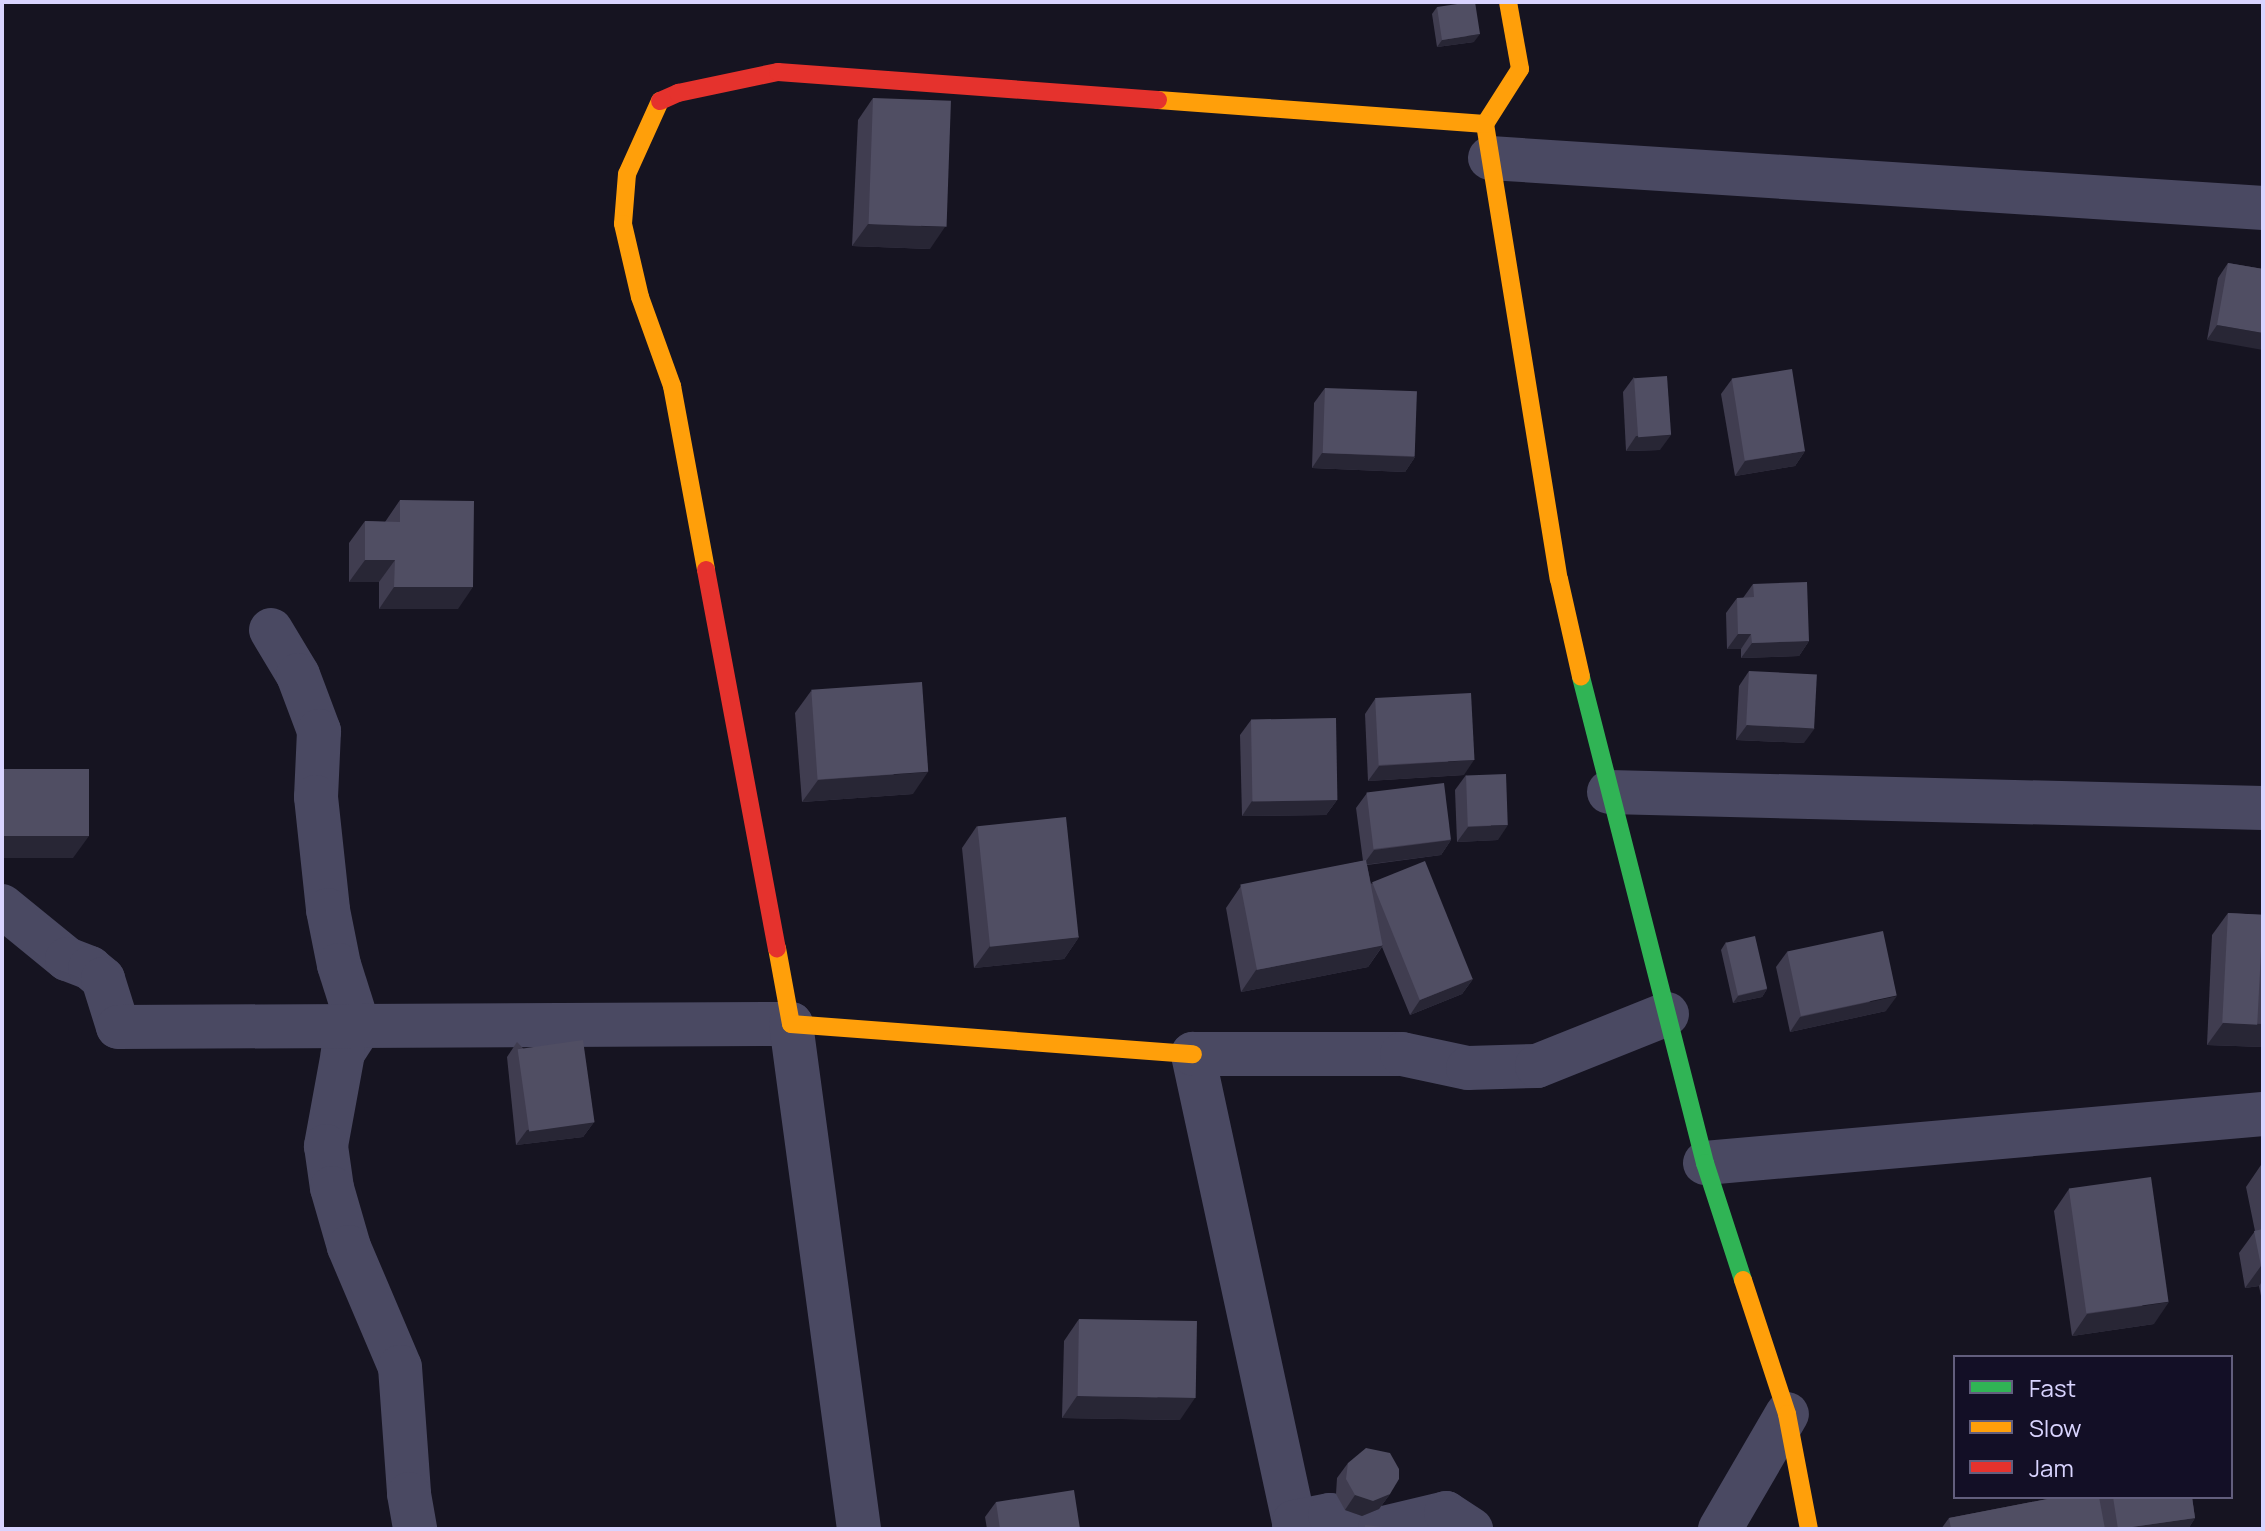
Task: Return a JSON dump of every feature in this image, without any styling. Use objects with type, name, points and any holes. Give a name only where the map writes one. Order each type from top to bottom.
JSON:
[{"type":"street","points":[[1508,2],[1520,69],[1487,141],[1559,579],[1609,792],[1705,1163],[1787,1414],[1809,1529]]},
{"type":"street","points":[[859,1529],[791,1024],[672,386],[640,297],[623,224],[627,174],[659,102],[678,93],[778,72],[1487,141],[2263,208]]},
{"type":"street","points":[[271,630],[298,675],[319,731],[316,797],[328,910],[339,965],[359,1028]]},
{"type":"street","points":[[1609,792],[2263,808]]},
{"type":"street","points":[[2,906],[67,959],[103,979],[118,1027],[791,1024],[1193,1054],[1402,1054],[1468,1068],[1537,1066],[1667,1014]]},
{"type":"street","points":[[359,1028],[343,1053],[326,1146],[332,1188],[349,1247],[400,1367],[409,1494],[415,1529]]},
{"type":"street","points":[[1193,1054],[1294,1525],[1330,1515],[1372,1529]]},
{"type":"street","points":[[1705,1163],[2263,1114]]},
{"type":"street","points":[[1720,1529],[1787,1414]]},
{"type":"street","points":[[1380,1529],[1446,1513],[1471,1529]]},
{"type":"building","points":[[1475,2],[1480,34],[1442,40],[1437,7]]},
{"type":"building","points":[[873,98],[951,101],[947,227],[869,224]]},
{"type":"building","points":[[2228,263],[2263,269],[2263,333],[2217,325]]},
{"type":"building","points":[[1792,369],[1805,451],[1745,461],[1732,379]]},
{"type":"building","points":[[1667,376],[1671,435],[1638,437],[1634,378]]},
{"type":"building","points":[[1325,388],[1417,391],[1415,456],[1323,453]]},
{"type":"building","points":[[400,500],[474,501],[473,587],[394,587],[395,560],[365,560],[365,521],[400,522]]},
{"type":"building","points":[[1807,582],[1809,641],[1752,643],[1751,634],[1738,634],[1737,598],[1754,597],[1753,584]]},
{"type":"building","points":[[1749,671],[1817,675],[1814,728],[1746,725]]},
{"type":"building","points":[[922,682],[928,772],[818,780],[811,690]]},
{"type":"building","points":[[1471,693],[1475,760],[1379,765],[1375,698]]},
{"type":"building","points":[[1336,718],[1337,800],[1252,801],[1251,719]]},
{"type":"building","points":[[2,769],[89,769],[89,836],[2,836]]},
{"type":"building","points":[[1506,774],[1508,825],[1468,826],[1466,775]]},
{"type":"building","points":[[1444,783],[1451,840],[1374,849],[1367,793]]},
{"type":"building","points":[[1066,817],[1079,937],[990,947],[977,826]]},
{"type":"building","points":[[1366,860],[1383,945],[1257,970],[1240,884]]},
{"type":"building","points":[[1425,861],[1473,979],[1420,1000],[1372,882]]},
{"type":"building","points":[[2228,913],[2263,915],[2257,1025],[2222,1023]]},
{"type":"building","points":[[1883,931],[1897,996],[1801,1016],[1787,951]]},
{"type":"building","points":[[1755,936],[1767,989],[1738,995],[1726,943]]},
{"type":"building","points":[[583,1040],[595,1122],[529,1131],[518,1049]]},
{"type":"building","points":[[2151,1177],[2169,1302],[2086,1313],[2069,1189]]},
{"type":"building","points":[[2263,1229],[2263,1266],[2261,1266],[2254,1231]]},
{"type":"building","points":[[1079,1319],[1197,1321],[1196,1398],[1078,1396]]},
{"type":"building","points":[[1366,1448],[1390,1453],[1399,1469],[1399,1479],[1390,1494],[1373,1501],[1355,1495],[1346,1479],[1348,1463]]},
{"type":"building","points":[[1074,1490],[1080,1529],[1000,1529],[996,1502]]},
{"type":"building","points":[[2048,1499],[2099,1499],[2105,1529],[1951,1529],[1949,1518]]},
{"type":"building","points":[[2113,1499],[2192,1499],[2195,1518],[2118,1529]]},
{"type":"building","points":[[1365,1525],[1402,1529],[1365,1529]]},
{"type":"traffic: fast","points":[[1581,677],[1705,1163],[1743,1280]]},
{"type":"traffic: slow","points":[[1508,2],[1520,69],[1485,124],[1559,579],[1581,677]]},
{"type":"traffic: slow","points":[[1158,100],[1485,124]]},
{"type":"traffic: slow","points":[[660,101],[627,174],[623,224],[640,297],[672,386],[706,570]]},
{"type":"traffic: slow","points":[[777,948],[791,1024],[1193,1054]]},
{"type":"traffic: slow","points":[[1743,1280],[1787,1414],[1809,1529]]},
{"type":"traffic: jam","points":[[660,101],[678,93],[778,72],[1158,100]]},
{"type":"traffic: jam","points":[[706,570],[777,948]]}]
